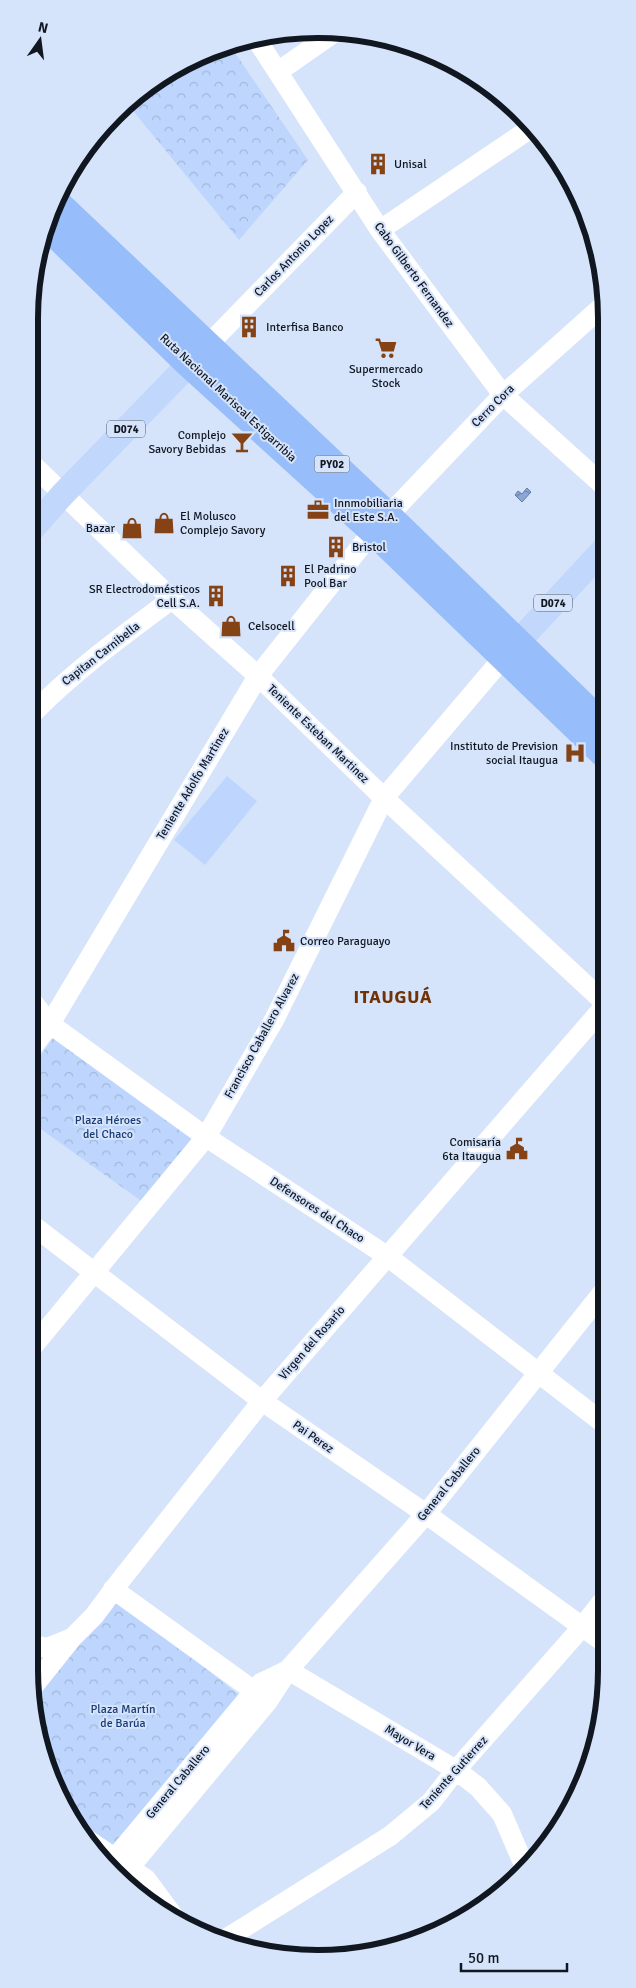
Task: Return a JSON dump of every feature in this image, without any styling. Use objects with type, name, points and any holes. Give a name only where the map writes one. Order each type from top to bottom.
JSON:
[{"type":"highway","name":"Ruta Nacional Mariscal Estigarribia","points":[[61,207],[198,355]]},
{"type":"highway","name":"Ruta Nacional Mariscal Estigarribia","points":[[51,231],[198,355],[380,523],[510,650],[598,747]]},
{"type":"highway","name":"Ruta Nacional Mariscal Estigarribia","points":[[510,650],[598,721]]},
{"type":"main road","name":"D074","points":[[38,522],[63,494],[198,355]]},
{"type":"main road","name":"D074","points":[[510,650],[598,555]]},
{"type":"street","points":[[278,71],[326,38]]},
{"type":"street","name":"Cabo Gilberto Fernandez","points":[[260,44],[380,230],[503,395],[598,481]]},
{"type":"street","points":[[380,230],[527,131]]},
{"type":"street","name":"Carlos Antonio Lopez","points":[[198,355],[357,192]]},
{"type":"street","name":"Cerro Cora","points":[[380,523],[503,395],[598,310]]},
{"type":"street","name":"Teniente Esteban Martinez","points":[[38,470],[172,598],[258,676],[384,798],[598,996]]},
{"type":"street","name":"Teniente Adolfo Martinez","points":[[38,1040],[50,1024],[258,676],[380,523]]},
{"type":"street","name":"Capitan Carnibella","points":[[38,708],[56,689],[172,598]]},
{"type":"street","name":"Francisco Caballero Alvarez","points":[[38,1340],[206,1138],[274,1020],[384,798],[510,650]]},
{"type":"street","name":"Defensores del Chaco","points":[[38,1009],[50,1024],[206,1138],[388,1256],[598,1419]]},
{"type":"street","name":"Virgen del Rosario","points":[[38,1680],[72,1638],[94,1616],[116,1585],[262,1401],[598,1014]]},
{"type":"street","name":"Pai Perez","points":[[38,1230],[262,1401],[426,1514],[598,1638]]},
{"type":"street","name":"General Caballero","points":[[122,1863],[264,1692],[288,1670],[426,1514],[598,1298]]},
{"type":"street","points":[[116,1585],[264,1692]]},
{"type":"street","name":"Teniente Gutierrez","points":[[230,1936],[390,1836],[431,1802],[456,1770],[598,1607]]},
{"type":"street","points":[[38,1646],[72,1638]]},
{"type":"street","name":"Mayor Vera","points":[[288,1670],[456,1770],[478,1787],[502,1814],[522,1862]]},
{"type":"street","points":[[103,1850],[146,1879],[165,1905]]},
{"type":"green space","points":[[233,50],[308,160],[239,240],[131,109],[147,95],[178,75],[194,66]]},
{"type":"green space","points":[[227,776],[257,801],[205,865],[174,840]]},
{"type":"green space","name":"Plaza Héroes del Chaco","points":[[53,1038],[192,1138],[144,1203],[38,1127],[38,1059]]},
{"type":"green space","name":"Plaza Martín de Barúa","points":[[115,1597],[243,1698],[116,1848],[89,1832],[66,1794],[47,1743],[38,1687]]},
{"type":"water","points":[[527,488],[531,492],[522,502],[515,495],[518,491],[522,494]]},
{"type":"place","name":"Unisal","points":[[378,164]]},
{"type":"place","name":"Interfisa Banco","points":[[249,327]]},
{"type":"place","name":"Supermercado Stock","points":[[386,348]]},
{"type":"place","name":"Complejo Savory Bebidas","points":[[242,442]]},
{"type":"place","name":"Innmobiliaria del Este S.A.","points":[[318,510]]},
{"type":"place","name":"El Molusco Complejo Savory","points":[[164,523]]},
{"type":"place","name":"Bazar","points":[[132,528]]},
{"type":"place","name":"Bristol","points":[[336,547]]},
{"type":"place","name":"El Padrino Pool Bar","points":[[288,576]]},
{"type":"place","name":"SR Electrodomésticos Cell S.A.","points":[[216,596]]},
{"type":"place","name":"Celsocell","points":[[231,626]]},
{"type":"place","name":"Instituto de Prevision social Itaugua","points":[[575,753]]},
{"type":"place","name":"Correo Paraguayo","points":[[284,941]]},
{"type":"place","name":"Comisaría 6ta Itaugua","points":[[517,1149]]},
{"type":"district","name":"ITAUGUÁ","points":[[393,997]]}]
